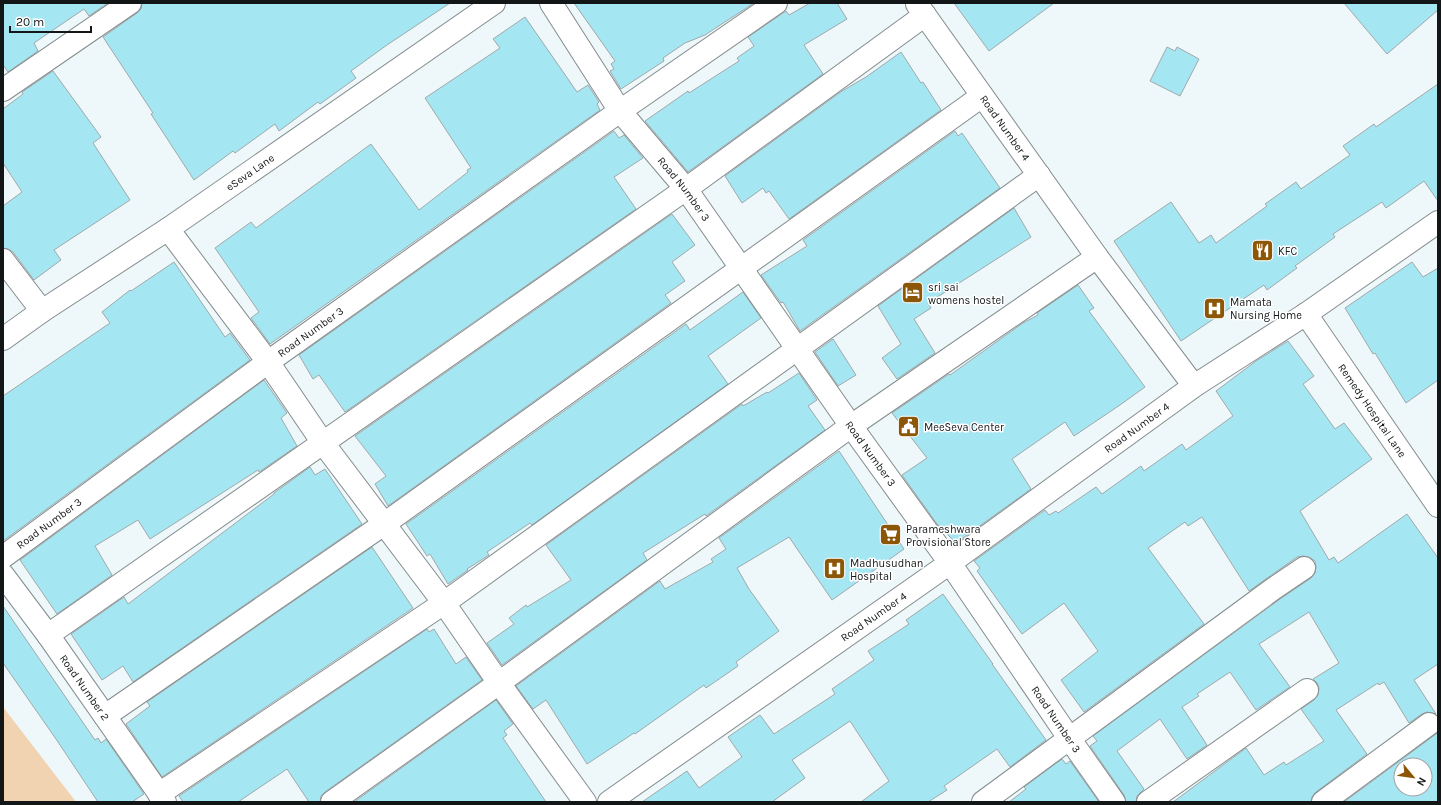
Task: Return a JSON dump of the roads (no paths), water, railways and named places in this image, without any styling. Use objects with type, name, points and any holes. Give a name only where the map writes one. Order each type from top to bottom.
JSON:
[{"type":"street","points":[[3,90],[130,3]]},
{"type":"street","name":"eSeva Lane","points":[[3,339],[42,310],[168,229],[494,3]]},
{"type":"street","name":"Road Number 3","points":[[551,3],[620,111],[686,189],[798,350],[950,563],[1114,802]]},
{"type":"street","name":"Road Number 3","points":[[3,557],[268,362],[620,111],[776,3]]},
{"type":"street","points":[[48,635],[686,189],[921,9]]},
{"type":"street","name":"Road Number 4","points":[[921,9],[1097,257],[1194,386]]},
{"type":"street","points":[[105,716],[384,524],[982,96]]},
{"type":"street","points":[[162,798],[444,603],[798,350],[1039,175]]},
{"type":"street","name":"Road Number 4","points":[[609,802],[950,563],[1194,386],[1306,314],[1438,222]]},
{"type":"street","points":[[168,229],[268,362],[323,443],[444,603],[499,683],[586,802]]},
{"type":"street","points":[[332,802],[499,683],[852,426],[1097,257]]},
{"type":"street","points":[[3,260],[42,310]]},
{"type":"street","name":"Remedy Hospital Lane","points":[[1306,314],[1438,506]]},
{"type":"street","points":[[983,802],[1273,589],[1304,568]]},
{"type":"street","name":"Road Number 2","points":[[3,575],[48,635],[162,798]]},
{"type":"street","points":[[1148,802],[1307,690]]},
{"type":"street","points":[[1323,802],[1429,724]]},
{"type":"place","name":"KFC","points":[[1262,251]]},
{"type":"place","name":"sri sai womens hostel","points":[[912,293]]},
{"type":"place","name":"Mamata Nursing Home","points":[[1214,308]]},
{"type":"place","name":"MeeSeva Center","points":[[909,427]]},
{"type":"place","name":"Parameshwara Provisional Store","points":[[891,535]]},
{"type":"place","name":"Madhusudhan Hospital","points":[[834,569]]}]
